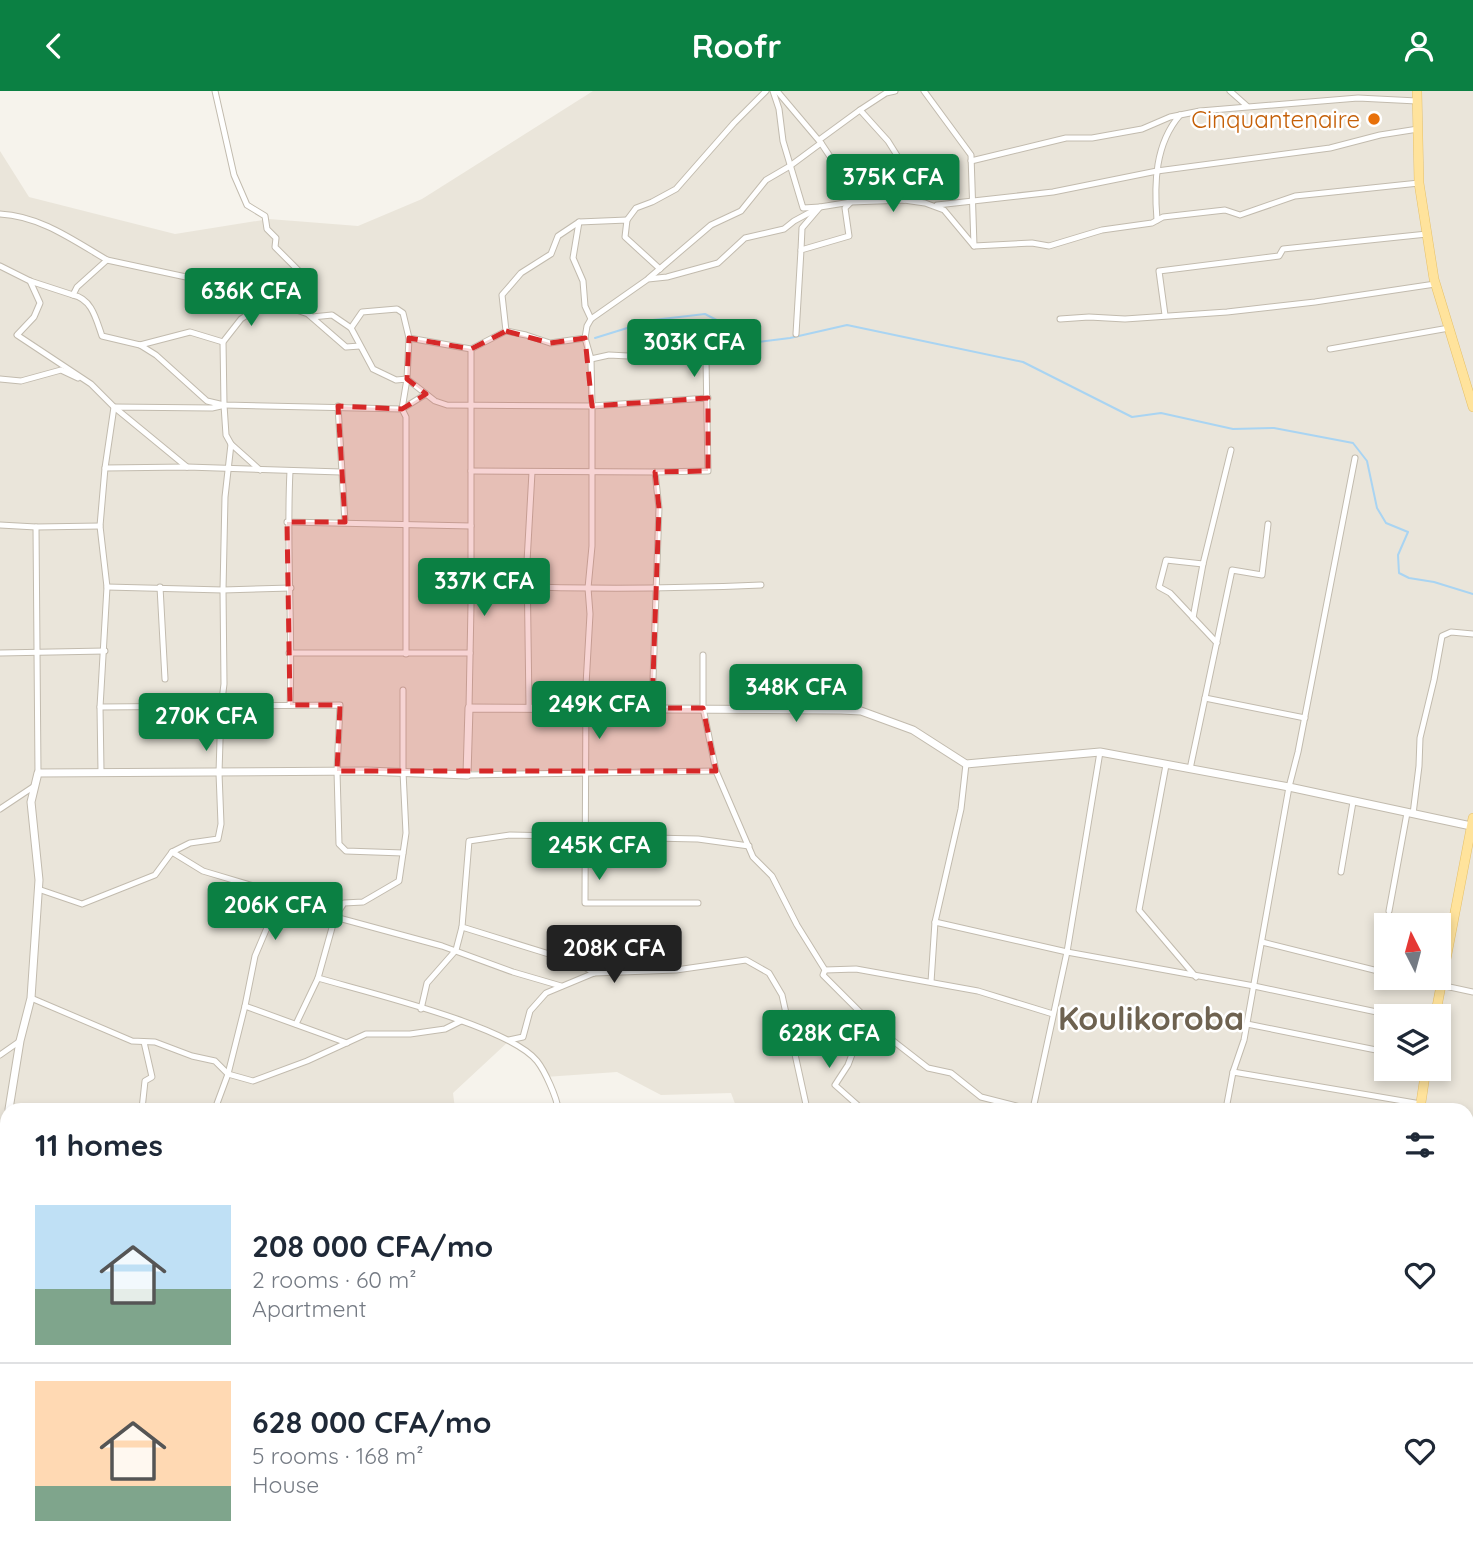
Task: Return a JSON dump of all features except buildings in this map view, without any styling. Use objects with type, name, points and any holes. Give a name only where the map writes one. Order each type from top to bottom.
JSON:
[{"type":"main road","points":[[1417,96],[1419,183],[1435,284],[1473,407]]},
{"type":"main road","points":[[1451,944],[1469,869],[1472,824]]},
{"type":"main road","points":[[1421,1103],[1424,1081]]},
{"type":"street","points":[[215,91],[234,175],[247,205],[265,216],[267,229],[276,238],[275,247],[298,270],[285,306]]},
{"type":"street","points":[[660,269],[625,237],[626,220],[636,208],[676,189],[766,91]]},
{"type":"street","points":[[775,91],[820,142],[841,173],[851,202]]},
{"type":"street","points":[[775,91],[783,141],[803,208],[851,202],[904,200],[933,206],[944,210],[953,218],[974,246]]},
{"type":"street","points":[[698,903],[585,903],[590,614],[588,588],[592,546],[591,359],[585,338],[587,326],[591,319],[648,279],[711,225],[741,211],[766,180],[790,166],[860,110],[886,93],[895,91]]},
{"type":"street","points":[[924,91],[971,155],[974,246]]},
{"type":"street","points":[[1230,91],[1247,106]]},
{"type":"street","points":[[971,161],[1066,138],[1092,138],[1142,129],[1180,115],[1247,106],[1417,96]]},
{"type":"street","points":[[860,110],[888,141],[903,165],[904,200]]},
{"type":"street","points":[[1157,221],[1157,171],[1163,141],[1168,128],[1180,115]]},
{"type":"street","points":[[933,206],[1053,192],[1157,171],[1330,148],[1380,135],[1418,129]]},
{"type":"street","points":[[974,246],[1032,243],[1049,246],[1102,230],[1152,223],[1163,217],[1225,210],[1240,215],[1296,196],[1419,183]]},
{"type":"street","points":[[801,250],[849,236],[845,208],[851,202]]},
{"type":"street","points":[[796,334],[802,228],[820,207]]},
{"type":"street","points":[[648,279],[667,277],[718,263],[745,238],[784,229],[820,207]]},
{"type":"street","points":[[0,214],[23,216],[54,229],[107,260],[186,277],[285,306],[312,317],[346,347],[360,345]]},
{"type":"street","points":[[506,331],[502,295],[521,273],[551,254],[558,236],[579,222],[626,220]]},
{"type":"street","points":[[579,222],[573,258],[583,281],[584,306],[591,319]]},
{"type":"street","points":[[1165,315],[1159,271],[1279,256],[1283,249],[1427,235]]},
{"type":"street","points":[[73,295],[77,287],[107,260]]},
{"type":"street","points":[[0,266],[30,281],[81,297],[92,309],[102,336],[140,345],[156,355],[207,401],[224,405],[402,409],[426,394]]},
{"type":"street","points":[[30,281],[40,303],[34,317],[17,335],[91,384],[114,407],[187,467]]},
{"type":"street","points":[[1060,319],[1125,319],[1227,312],[1303,304],[1435,284]]},
{"type":"street","points":[[260,470],[231,444],[226,435],[223,342],[240,319],[267,302]]},
{"type":"street","points":[[351,328],[362,312],[397,309],[404,313],[409,338],[402,409],[408,434],[405,526],[406,654]]},
{"type":"street","points":[[312,317],[332,315],[351,328],[373,369],[396,380],[407,379],[435,401],[447,405],[592,406],[708,398]]},
{"type":"street","points":[[1329,349],[1449,327]]},
{"type":"street","points":[[409,338],[471,349],[506,331],[550,343],[585,338]]},
{"type":"street","points":[[140,345],[190,332],[223,342]]},
{"type":"street","points":[[467,775],[471,349]]},
{"type":"street","points":[[471,471],[708,471],[706,360],[609,355],[591,359]]},
{"type":"street","points":[[0,379],[21,381],[61,370],[91,384]]},
{"type":"street","points":[[114,407],[212,408],[224,405]]},
{"type":"street","points":[[338,406],[345,521]]},
{"type":"street","points":[[101,771],[100,707],[107,587],[100,526],[114,407]]},
{"type":"street","points":[[38,889],[82,904],[155,876],[173,852],[190,842],[218,839],[221,824],[219,773],[220,708],[224,684],[226,469],[231,444]]},
{"type":"street","points":[[1193,618],[1203,564],[1231,450]]},
{"type":"street","points":[[1227,1103],[1247,1024],[1289,787],[1305,718],[1355,458]]},
{"type":"street","points":[[105,468],[187,467],[341,472]]},
{"type":"street","points":[[290,471],[287,522],[291,588],[290,705]]},
{"type":"street","points":[[529,706],[528,587],[532,472]]},
{"type":"street","points":[[652,708],[659,508],[654,472]]},
{"type":"street","points":[[287,522],[345,521],[405,526],[471,526]]},
{"type":"street","points":[[1190,769],[1232,570],[1262,575],[1268,524]]},
{"type":"street","points":[[0,525],[100,526]]},
{"type":"street","points":[[10,1103],[20,1041],[31,998],[38,889],[31,802],[38,773],[36,527]]},
{"type":"street","points":[[1203,564],[1166,560],[1159,587],[1170,593],[1217,643]]},
{"type":"street","points":[[470,584],[655,589],[761,585]]},
{"type":"street","points":[[107,587],[223,590],[291,588]]},
{"type":"street","points":[[160,587],[165,679]]},
{"type":"street","points":[[1389,911],[1418,776],[1420,738],[1442,635],[1451,632],[1473,634]]},
{"type":"street","points":[[0,653],[104,651]]},
{"type":"street","points":[[289,653],[470,653]]},
{"type":"street","points":[[703,655],[703,708],[716,771],[753,857],[772,876],[797,925],[825,970],[823,975],[866,1017],[928,1068],[951,1073],[981,1097],[1004,1103]]},
{"type":"street","points":[[296,1024],[318,978],[335,918],[344,903],[363,902],[399,881],[406,833],[403,772],[404,689]]},
{"type":"street","points":[[1205,698],[1305,718]]},
{"type":"street","points":[[100,707],[340,705],[337,771],[340,844],[346,851],[403,853]]},
{"type":"street","points":[[469,708],[529,706],[861,711],[913,730],[966,764],[1100,752],[1472,824]]},
{"type":"street","points":[[1034,1103],[1067,952],[1100,752]]},
{"type":"street","points":[[931,982],[934,922],[961,809],[966,764]]},
{"type":"street","points":[[1167,765],[1139,910],[1196,977]]},
{"type":"street","points":[[38,773],[337,771],[467,775],[716,771]]},
{"type":"street","points":[[0,809],[33,787]]},
{"type":"street","points":[[1341,872],[1353,802]]},
{"type":"street","points":[[421,1009],[427,983],[456,950],[463,927],[470,841],[510,835],[698,839],[749,846]]},
{"type":"street","points":[[173,852],[203,871],[267,890],[275,901],[256,956],[228,1074],[217,1103]]},
{"type":"street","points":[[272,916],[293,909],[335,918],[456,950],[513,972],[561,986]]},
{"type":"street","points":[[934,922],[1067,952],[1254,986],[1374,1011]]},
{"type":"street","points":[[463,927],[578,963],[594,973]]},
{"type":"street","points":[[1262,942],[1374,970]]},
{"type":"street","points":[[509,1041],[523,1037],[530,1011],[547,993],[594,973],[676,970],[746,960],[769,973],[782,995],[806,1103]]},
{"type":"street","points":[[825,970],[856,969],[978,991],[1053,1014]]},
{"type":"street","points":[[318,978],[461,1020],[509,1041],[537,1061],[557,1097],[558,1103]]},
{"type":"street","points":[[1451,987],[1473,992]]},
{"type":"street","points":[[31,998],[132,1041],[155,1042],[192,1056],[215,1061],[228,1074],[253,1081],[307,1061],[366,1034],[411,1034],[445,1029],[461,1020]]},
{"type":"street","points":[[245,1006],[348,1043]]},
{"type":"street","points":[[855,1103],[835,1085],[848,1065],[866,1017]]},
{"type":"street","points":[[1247,1024],[1374,1050]]},
{"type":"street","points":[[0,1055],[20,1041]]},
{"type":"street","points":[[143,1103],[145,1081],[152,1077],[144,1042]]},
{"type":"street","points":[[1233,1072],[1399,1103]]},
{"type":"highlighted area","points":[[506,331],[550,343],[585,338],[592,406],[708,398],[708,471],[655,472],[659,508],[652,708],[703,708],[716,771],[337,771],[340,705],[290,705],[287,522],[345,522],[338,406],[402,409],[426,394],[407,379],[409,338],[471,349]]},
{"type":"shaded area","points":[[593,91],[1473,91],[1473,1103],[735,1103],[731,1093],[661,1095],[617,1072],[545,1077],[537,1061],[509,1041],[453,1093],[454,1103],[0,1103],[0,151],[29,197],[175,234],[269,219],[358,226],[422,199]]},
{"type":"waterway","points":[[595,338],[653,320],[705,314],[759,342],[847,325],[1023,362],[1132,417],[1161,413],[1233,429],[1274,428],[1353,443],[1367,461],[1377,508],[1386,523],[1408,532],[1398,555],[1399,573],[1473,594]]},
{"type":"place","name":"Cinquantenaire","points":[[1374,119]]},
{"type":"district","name":"Koulikoroba","points":[[1151,1018]]}]
